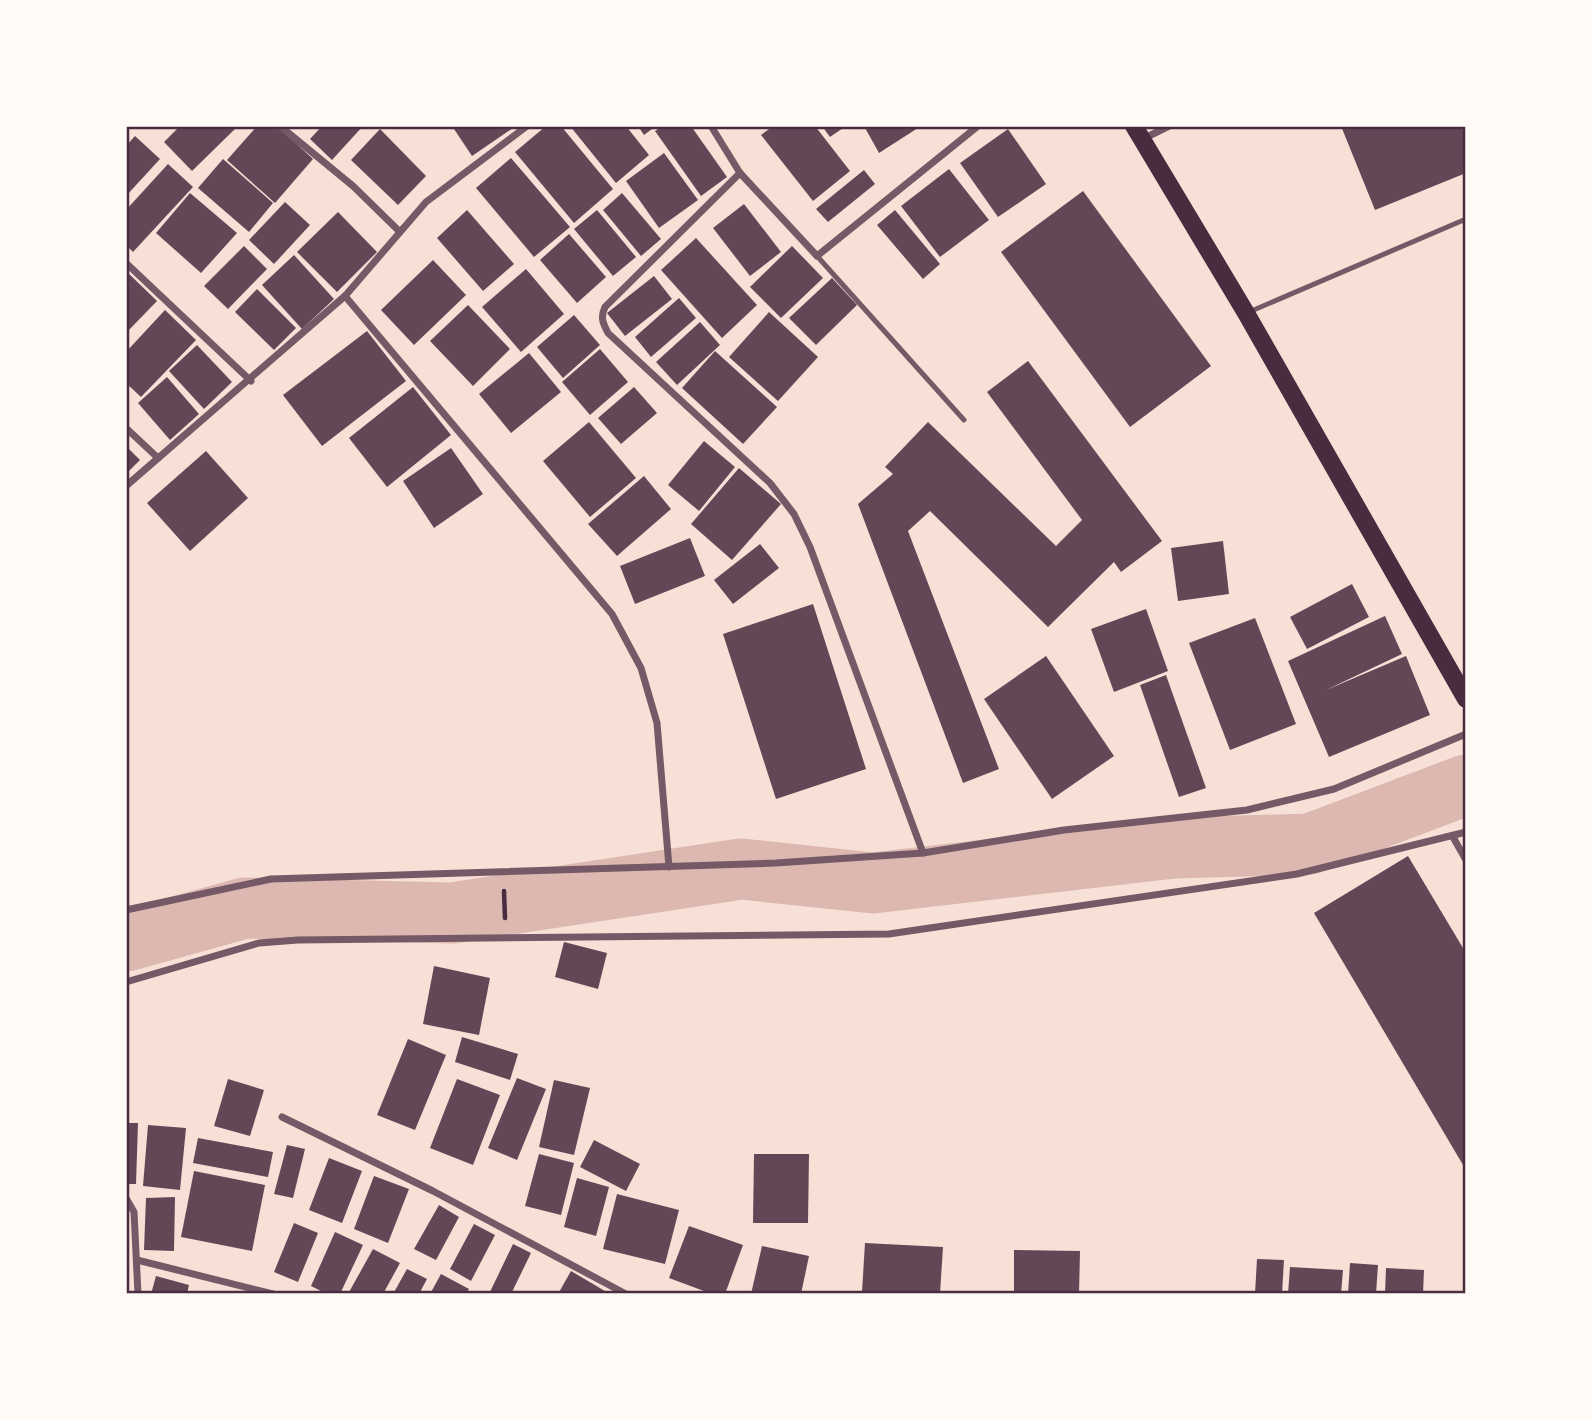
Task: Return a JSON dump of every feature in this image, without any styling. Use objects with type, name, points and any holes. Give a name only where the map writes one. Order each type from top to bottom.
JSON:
[{"type":"main road","points":[[1138,133],[1246,313],[1466,699]]},
{"type":"street","points":[[280,126],[353,186],[399,231]]},
{"type":"street","points":[[126,486],[251,381],[345,296],[426,202],[527,126]]},
{"type":"street","points":[[711,126],[740,173],[817,256],[978,126]]},
{"type":"street","points":[[1138,133],[1169,126]]},
{"type":"street","points":[[740,173],[604,307],[601,316],[603,324],[608,333],[770,483],[794,514],[810,547],[923,853]]},
{"type":"street","points":[[126,263],[251,381]]},
{"type":"street","points":[[345,296],[612,614],[641,668],[657,723],[668,867]]},
{"type":"street","points":[[126,428],[158,458]]},
{"type":"street","points":[[126,910],[271,879],[668,867],[923,853],[1064,830],[1247,810],[1334,789],[1466,734]]},
{"type":"street","points":[[126,982],[258,943],[298,940],[889,934],[1297,874],[1466,832]]},
{"type":"street","points":[[1452,837],[1466,860]]},
{"type":"street","points":[[282,1117],[433,1191],[626,1294]]},
{"type":"street","points":[[126,1198],[134,1212],[138,1294]]},
{"type":"street","points":[[137,1259],[273,1294]]},
{"type":"lane","points":[[1246,313],[1466,219]]},
{"type":"lane","points":[[817,256],[964,420]]},
{"type":"path","points":[[504,884],[505,926]]},
{"type":"building","points":[[180,126],[238,126],[192,171],[164,142]]},
{"type":"building","points":[[257,126],[277,126],[313,159],[275,203],[227,160]]},
{"type":"building","points":[[322,126],[363,126],[332,160],[310,139]]},
{"type":"building","points":[[452,126],[516,126],[472,156]]},
{"type":"building","points":[[546,126],[561,126],[613,189],[574,223],[515,152]]},
{"type":"building","points":[[570,126],[626,126],[649,155],[616,183]]},
{"type":"building","points":[[638,126],[656,126],[644,135]]},
{"type":"building","points":[[663,126],[691,126],[727,177],[701,196],[655,131]]},
{"type":"building","points":[[773,126],[815,126],[850,171],[813,201],[761,135]]},
{"type":"building","points":[[822,126],[846,126],[830,137]]},
{"type":"building","points":[[864,126],[921,126],[879,153]]},
{"type":"building","points":[[1341,126],[1466,126],[1466,173],[1375,210]]},
{"type":"building","points":[[380,129],[426,176],[398,205],[351,160]]},
{"type":"building","points":[[1008,129],[1046,184],[998,217],[960,163]]},
{"type":"building","points":[[135,136],[160,159],[126,196],[126,146]]},
{"type":"building","points":[[664,153],[698,200],[659,228],[626,181]]},
{"type":"building","points":[[511,158],[570,227],[534,257],[476,188]]},
{"type":"building","points":[[223,159],[273,203],[249,232],[198,188]]},
{"type":"building","points":[[168,164],[193,187],[133,252],[126,245],[126,210]]},
{"type":"building","points":[[949,169],[989,220],[940,257],[901,206]]},
{"type":"building","points":[[864,170],[875,184],[828,222],[816,209]]},
{"type":"building","points":[[1083,191],[1211,366],[1130,427],[1001,252]]},
{"type":"building","points":[[190,193],[237,233],[201,273],[156,233]]},
{"type":"building","points":[[622,193],[661,239],[641,256],[603,210]]},
{"type":"building","points":[[285,202],[310,225],[274,264],[249,240]]},
{"type":"building","points":[[744,204],[781,252],[750,276],[713,228]]},
{"type":"building","points":[[467,210],[514,264],[483,291],[437,238]]},
{"type":"building","points":[[597,210],[636,257],[613,276],[574,229]]},
{"type":"building","points":[[895,210],[940,264],[923,279],[877,225]]},
{"type":"building","points":[[338,212],[377,252],[337,292],[297,252]]},
{"type":"building","points":[[569,234],[606,277],[577,303],[540,260]]},
{"type":"building","points":[[696,238],[757,305],[722,338],[661,270]]},
{"type":"building","points":[[244,246],[267,269],[228,309],[204,286]]},
{"type":"building","points":[[792,246],[823,278],[781,318],[750,287]]},
{"type":"building","points":[[294,255],[334,299],[302,329],[262,285]]},
{"type":"building","points":[[433,260],[466,295],[414,345],[381,310]]},
{"type":"building","points":[[526,269],[564,314],[521,352],[482,307]]},
{"type":"building","points":[[126,271],[157,301],[126,333]]},
{"type":"building","points":[[654,276],[672,299],[625,336],[607,313]]},
{"type":"building","points":[[832,278],[857,305],[816,345],[789,318]]},
{"type":"building","points":[[257,289],[296,328],[274,350],[235,312]]},
{"type":"building","points":[[679,298],[696,318],[651,357],[635,337]]},
{"type":"building","points":[[468,305],[510,349],[473,386],[430,341]]},
{"type":"building","points":[[165,310],[196,340],[141,397],[126,383],[126,352]]},
{"type":"building","points":[[769,312],[818,357],[778,401],[729,357]]},
{"type":"building","points":[[574,315],[600,345],[563,378],[537,347]]},
{"type":"building","points":[[700,322],[720,345],[677,385],[656,362]]},
{"type":"building","points":[[367,331],[406,381],[322,446],[283,395]]},
{"type":"building","points":[[197,345],[232,382],[204,409],[169,371]]},
{"type":"building","points":[[600,349],[628,382],[590,415],[562,382]]},
{"type":"building","points":[[715,351],[777,407],[743,444],[682,388]]},
{"type":"building","points":[[529,353],[561,392],[511,433],[479,394]]},
{"type":"building","points":[[1028,361],[1162,541],[1121,572],[1114,562],[1048,627],[930,511],[908,531],[999,769],[963,783],[858,504],[893,474],[885,467],[928,422],[1056,546],[1082,520],[987,392]]},
{"type":"building","points":[[167,377],[199,414],[170,440],[138,403]]},
{"type":"building","points":[[413,387],[451,435],[387,487],[349,438]]},
{"type":"building","points":[[634,387],[657,413],[621,444],[598,418]]},
{"type":"building","points":[[589,422],[636,478],[590,517],[543,461]]},
{"type":"building","points":[[704,441],[735,467],[699,511],[668,485]]},
{"type":"building","points":[[126,446],[140,460],[126,474]]},
{"type":"building","points":[[451,448],[483,494],[434,528],[403,481]]},
{"type":"building","points":[[206,451],[248,498],[190,551],[147,503]]},
{"type":"building","points":[[739,468],[781,504],[732,560],[691,524]]},
{"type":"building","points":[[644,476],[671,509],[617,556],[588,524]]},
{"type":"building","points":[[690,538],[705,576],[635,604],[620,566]]},
{"type":"building","points":[[1223,541],[1229,594],[1178,601],[1171,548]]},
{"type":"building","points":[[760,544],[779,568],[733,604],[714,580]]},
{"type":"building","points":[[1352,584],[1369,617],[1307,649],[1290,617]]},
{"type":"building","points":[[813,604],[866,769],[776,799],[723,634]]},
{"type":"building","points":[[1146,609],[1168,671],[1114,692],[1091,629]]},
{"type":"building","points":[[1385,616],[1402,654],[1326,690],[1406,656],[1430,715],[1329,757],[1288,661]]},
{"type":"building","points":[[1255,618],[1296,724],[1230,750],[1189,643]]},
{"type":"building","points":[[1046,656],[1114,756],[1052,799],[984,699]]},
{"type":"building","points":[[1166,675],[1206,788],[1179,797],[1140,685]]},
{"type":"building","points":[[1408,856],[1466,953],[1466,1170],[1314,913]]},
{"type":"building","points":[[564,942],[607,953],[598,989],[555,977]]},
{"type":"building","points":[[434,966],[490,978],[479,1035],[423,1024]]},
{"type":"building","points":[[462,1037],[518,1054],[510,1080],[455,1062]]},
{"type":"building","points":[[408,1039],[446,1055],[415,1130],[377,1115]]},
{"type":"building","points":[[517,1078],[546,1089],[517,1160],[488,1148]]},
{"type":"building","points":[[228,1079],[264,1090],[250,1136],[214,1126]]},
{"type":"building","points":[[457,1079],[500,1095],[473,1165],[430,1148]]},
{"type":"building","points":[[554,1080],[590,1088],[574,1155],[539,1147]]},
{"type":"building","points":[[126,1123],[138,1123],[136,1184],[126,1184]]},
{"type":"building","points":[[148,1125],[186,1128],[180,1190],[143,1186]]},
{"type":"building","points":[[198,1138],[273,1152],[268,1177],[193,1163]]},
{"type":"building","points":[[594,1140],[640,1164],[626,1191],[580,1167]]},
{"type":"building","points":[[287,1145],[305,1149],[293,1198],[274,1194]]},
{"type":"building","points":[[539,1154],[574,1163],[561,1215],[525,1206]]},
{"type":"building","points":[[754,1154],[809,1154],[808,1223],[753,1223]]},
{"type":"building","points":[[329,1158],[362,1171],[342,1223],[309,1210]]},
{"type":"building","points":[[194,1171],[265,1185],[252,1251],[181,1237]]},
{"type":"building","points":[[374,1176],[409,1189],[388,1243],[354,1229]]},
{"type":"building","points":[[577,1178],[609,1187],[596,1236],[564,1227]]},
{"type":"building","points":[[617,1194],[679,1210],[665,1264],[603,1249]]},
{"type":"building","points":[[175,1197],[174,1251],[144,1250],[146,1198]]},
{"type":"building","points":[[439,1205],[459,1217],[436,1260],[414,1249]]},
{"type":"building","points":[[294,1223],[318,1233],[298,1282],[274,1272]]},
{"type":"building","points":[[474,1224],[495,1235],[471,1281],[450,1269]]},
{"type":"building","points":[[689,1226],[743,1245],[725,1294],[712,1294],[669,1278]]},
{"type":"building","points":[[335,1232],[363,1245],[340,1294],[327,1294],[311,1286]]},
{"type":"building","points":[[865,1243],[943,1247],[940,1294],[862,1292]]},
{"type":"building","points":[[513,1244],[531,1253],[511,1294],[489,1294]]},
{"type":"building","points":[[762,1246],[809,1256],[801,1294],[751,1294]]},
{"type":"building","points":[[373,1249],[400,1263],[383,1294],[348,1294]]},
{"type":"building","points":[[1014,1250],[1080,1251],[1079,1294],[1014,1294]]},
{"type":"building","points":[[1257,1259],[1284,1260],[1282,1294],[1255,1294]]},
{"type":"building","points":[[1350,1263],[1378,1265],[1376,1294],[1348,1294]]},
{"type":"building","points":[[1290,1267],[1343,1270],[1341,1294],[1288,1294]]},
{"type":"building","points":[[1386,1268],[1424,1270],[1423,1294],[1385,1294]]},
{"type":"building","points":[[407,1269],[427,1279],[419,1294],[393,1294]]},
{"type":"building","points":[[571,1271],[610,1294],[558,1294]]},
{"type":"building","points":[[441,1274],[469,1289],[466,1294],[430,1294]]},
{"type":"building","points":[[156,1276],[189,1285],[187,1294],[151,1294]]},
{"type":"waterway","points":[[126,941],[245,908],[452,913],[741,869],[873,883],[1174,848],[1310,844],[1466,785]]}]
